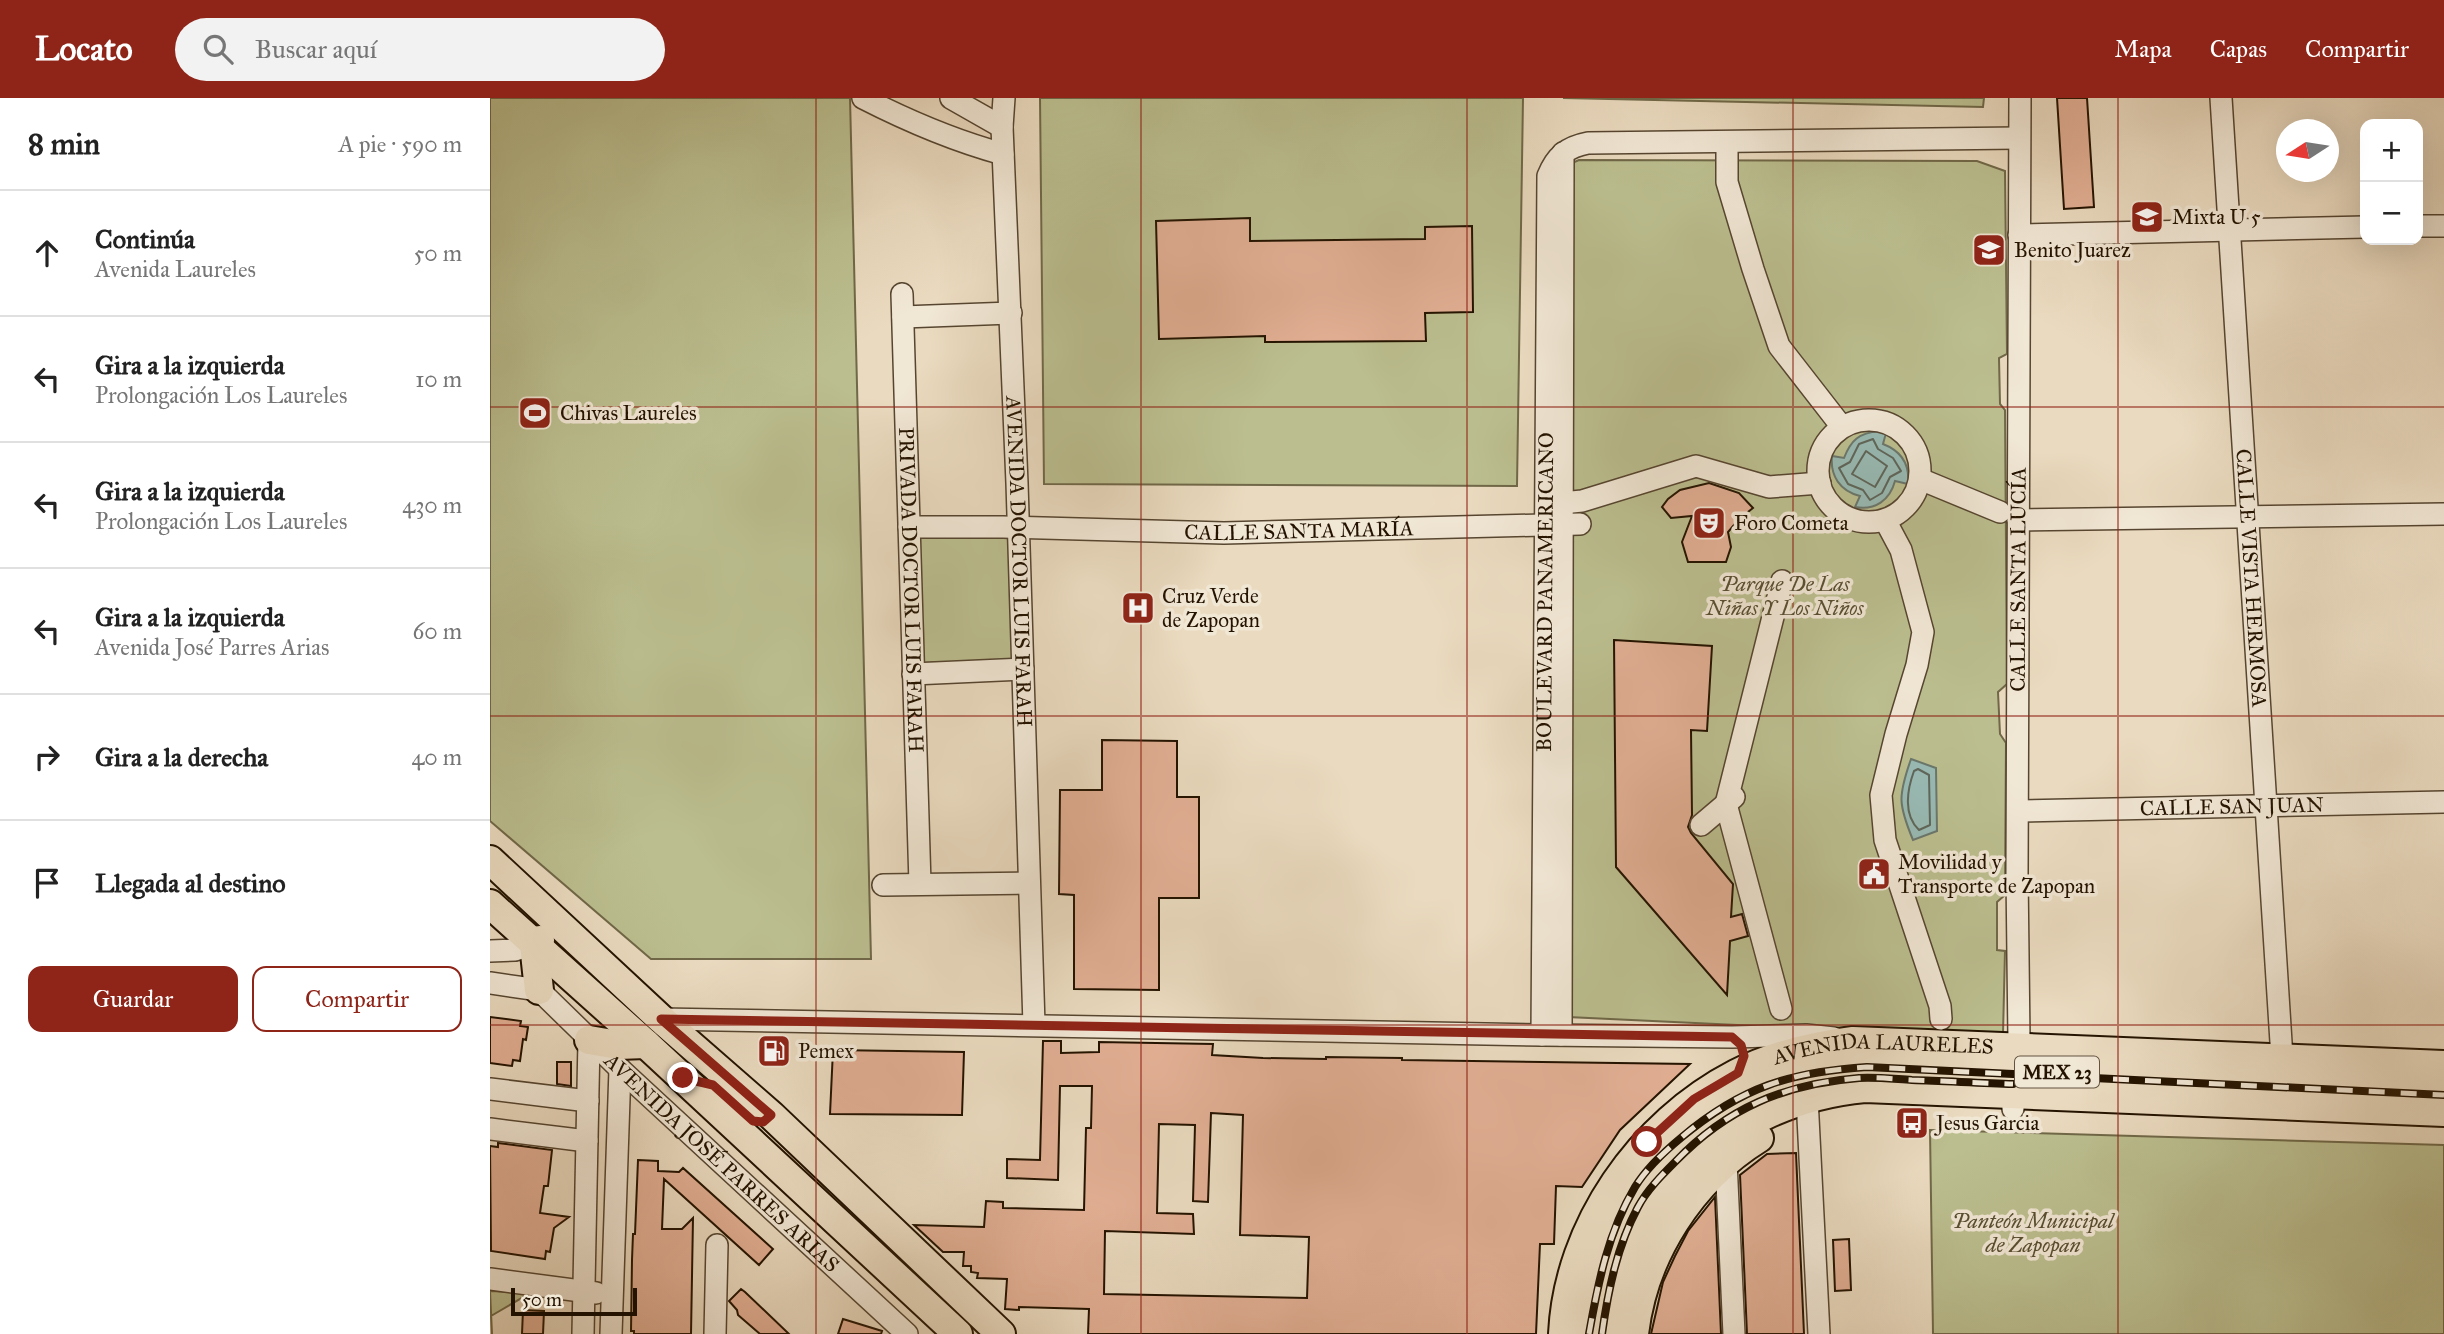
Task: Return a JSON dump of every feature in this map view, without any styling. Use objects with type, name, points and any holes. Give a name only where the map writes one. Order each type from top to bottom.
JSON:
[{"type":"main road","points":[[490,860],[661,1019],[771,1115],[1001,1334]]},
{"type":"main road","name":"AVENIDA JOSÉ PARRES ARIAS","points":[[490,904],[650,1047],[958,1334]]},
{"type":"main road","points":[[540,989],[534,944],[550,935],[569,932]]},
{"type":"main road","points":[[589,1040],[650,1047]]},
{"type":"main road","name":"AVENIDA LAURELES","points":[[1563,1334],[1577,1260],[1602,1206],[1626,1167],[1647,1142],[1694,1099],[1738,1073],[1804,1049],[1853,1041],[2016,1078],[2099,1106],[2444,1128]]},
{"type":"main road","name":"AVENIDA LAURELES","points":[[1634,1334],[1642,1292],[1660,1245],[1684,1209],[1726,1161],[1807,1106],[1834,1092],[2281,1058],[2444,1065]]},
{"type":"main road","points":[[2317,1059],[2350,1084]]},
{"type":"main road","name":"AVENIDA LAURELES","points":[[1586,1334],[1599,1267],[1609,1241],[1626,1208],[1664,1157],[1708,1117],[1726,1105],[1780,1080],[1809,1071],[1878,1063],[2016,1078],[2444,1088]]},
{"type":"main road","points":[[683,1078],[713,1085],[753,1121],[763,1122],[771,1115]]},
{"type":"main road","name":"AVENIDA LAURELES","points":[[1611,1334],[1613,1311],[1629,1258],[1652,1213],[1672,1187],[1715,1145],[1735,1131],[1777,1110],[1807,1106]]},
{"type":"main road","name":"AVENIDA LAURELES","points":[[2099,1106],[2444,1112]]},
{"type":"street","points":[[863,98],[938,132],[1003,154]]},
{"type":"street","points":[[951,98],[1002,127]]},
{"type":"street","name":"AVENIDA DOCTOR LUIS FARAH","points":[[1004,98],[1002,127],[1011,313],[1034,1026]]},
{"type":"street","name":"CALLE SANTA LUCÍA","points":[[2016,1078],[2020,1040],[2018,811],[2009,516],[2019,235],[2020,98]]},
{"type":"street","name":"CALLE VISTA HERMOSA","points":[[2221,98],[2281,1058]]},
{"type":"street","points":[[1563,153],[1578,145],[1588,144],[2019,138]]},
{"type":"street","points":[[1727,142],[1727,182],[1779,346],[1842,427]]},
{"type":"street","name":"BOULEVARD PANAMERICANO","points":[[1563,153],[1563,525]]},
{"type":"street","name":"BOULEVARD PANAMERICANO","points":[[1551,1035],[1563,525],[1548,176],[1552,165],[1563,153]]},
{"type":"street","points":[[2423,226],[2444,226]]},
{"type":"street","points":[[2019,235],[2360,228]]},
{"type":"street","name":"PRIVADA DOCTOR LUIS FARAH","points":[[902,293],[920,884]]},
{"type":"street","points":[[903,317],[1011,313]]},
{"type":"street","points":[[1870,419],[1895,426],[1905,434],[1914,446],[1919,460],[1920,479],[1910,503],[1899,513],[1885,520],[1864,522],[1842,514],[1830,504],[1820,483],[1818,471],[1822,451],[1833,434],[1842,427],[1870,419]]},
{"type":"street","points":[[1562,503],[1582,501],[1696,466],[1769,487],[1820,483]]},
{"type":"street","points":[[1920,479],[2009,516],[2444,514]]},
{"type":"street","points":[[1885,520],[1901,550],[1923,632],[1908,701],[1896,734],[1881,795],[1885,840],[1940,1006],[1941,1019]]},
{"type":"street","name":"CALLE SANTA MARÍA","points":[[909,527],[1224,533],[1563,525]]},
{"type":"street","points":[[1781,1009],[1730,800],[1782,582]]},
{"type":"street","points":[[914,674],[1023,669]]},
{"type":"street","points":[[1701,825],[1730,800]]},
{"type":"street","name":"CALLE SAN JUAN","points":[[2018,811],[2444,802]]},
{"type":"street","points":[[883,885],[1029,883]]},
{"type":"street","points":[[490,951],[515,950],[534,944]]},
{"type":"street","points":[[490,983],[540,989]]},
{"type":"street","name":"AVENIDA JOSÉ PARRES ARIAS","points":[[540,989],[589,1040],[907,1334]]},
{"type":"street","points":[[661,1019],[1551,1035],[1806,1035],[1853,1041]]},
{"type":"street","points":[[1732,1037],[1743,1051],[1744,1062],[1738,1073]]},
{"type":"street","points":[[583,1334],[589,1040]]},
{"type":"street","points":[[611,1334],[620,1069],[650,1047]]},
{"type":"street","points":[[490,1089],[588,1101]]},
{"type":"street","points":[[1807,1106],[1819,1334]]},
{"type":"street","points":[[490,1129],[587,1141]]},
{"type":"street","points":[[1726,1161],[1734,1334]]},
{"type":"street","points":[[717,1245],[718,1332]]},
{"type":"street","points":[[490,1279],[612,1296]]},
{"type":"street","points":[[880,1308],[904,1284]]},
{"type":"green space","points":[[490,98],[850,98],[871,959],[651,959],[490,821]]},
{"type":"green space","points":[[1040,98],[1523,98],[1517,486],[1044,484]]},
{"type":"green space","points":[[1563,98],[1984,98],[1983,107]]},
{"type":"green space","name":"Parque De Las Niñas Y Los Niños","points":[[1579,160],[1977,161],[2005,171],[2007,354],[1999,358],[2000,404],[2005,410],[2007,684],[1998,692],[2000,734],[2006,743],[2005,895],[1997,902],[1997,950],[2005,951],[2003,1034],[1994,1037],[1568,1017],[1565,166]]},
{"type":"green space","points":[[1010,530],[1013,660],[923,663],[918,533]]},
{"type":"green space","name":"Panteón Municipal de Zapopan","points":[[1930,1130],[2444,1145],[2444,1334],[1933,1334]]},
{"type":"green space","points":[[490,1291],[530,1293],[491,1316]]},
{"type":"water","points":[[1879,431],[1886,433],[1883,444],[1895,450],[1906,464],[1908,484],[1895,481],[1881,503],[1869,507],[1855,507],[1860,496],[1838,482],[1833,470],[1832,456],[1844,458],[1857,438]]},
{"type":"water","points":[[1911,759],[1936,768],[1937,831],[1913,840],[1902,808],[1902,791]]},
{"type":"building","points":[[2057,98],[2087,98],[2094,207],[2064,209]]},
{"type":"building","points":[[1250,218],[1250,241],[1425,239],[1425,227],[1472,226],[1473,312],[1425,313],[1426,341],[1265,342],[1265,336],[1159,339],[1156,221]]},
{"type":"building","name":"Foro Cometa","points":[[1709,483],[1739,493],[1753,508],[1748,512],[1748,517],[1739,519],[1728,532],[1731,547],[1726,562],[1688,562],[1682,542],[1692,516],[1671,518],[1662,507],[1680,490]]},
{"type":"building","points":[[1614,640],[1712,646],[1707,731],[1691,730],[1692,815],[1688,827],[1733,884],[1731,917],[1742,914],[1748,936],[1730,941],[1727,995],[1616,867]]},
{"type":"building","points":[[1102,740],[1177,741],[1177,797],[1199,797],[1199,898],[1159,898],[1159,990],[1074,989],[1074,895],[1059,894],[1060,790],[1102,790]]},
{"type":"building","points":[[490,1017],[521,1021],[520,1026],[528,1027],[526,1040],[523,1039],[520,1061],[513,1060],[512,1066],[490,1063]]},
{"type":"building","points":[[1043,1041],[1061,1041],[1061,1053],[1099,1052],[1099,1042],[1213,1044],[1212,1055],[1263,1058],[1690,1064],[1620,1130],[1582,1187],[1556,1186],[1554,1244],[1540,1244],[1536,1334],[1088,1334],[1089,1309],[1005,1309],[1007,1279],[977,1278],[978,1273],[971,1272],[971,1266],[963,1266],[964,1252],[943,1252],[914,1225],[984,1227],[986,1201],[1003,1202],[1003,1208],[1084,1210],[1086,1128],[1091,1128],[1092,1086],[1060,1086],[1058,1180],[1007,1178],[1007,1159],[1040,1160]],"holes":[[[1211,1113],[1243,1115],[1240,1235],[1309,1237],[1307,1298],[1104,1294],[1105,1231],[1194,1234],[1193,1214],[1157,1213],[1159,1124],[1195,1125],[1193,1201],[1208,1202]]]},
{"type":"building","points":[[833,1050],[964,1052],[962,1115],[830,1114]]},
{"type":"building","points":[[557,1062],[571,1062],[571,1086],[557,1084]]},
{"type":"building","points":[[498,1143],[552,1150],[548,1186],[544,1186],[540,1213],[569,1217],[554,1228],[550,1252],[546,1251],[545,1259],[491,1251],[490,1146],[498,1147]]},
{"type":"building","points":[[1796,1153],[1804,1334],[1747,1334],[1740,1175],[1767,1154]]},
{"type":"building","points":[[638,1160],[658,1161],[658,1171],[679,1172],[683,1168],[773,1249],[759,1265],[664,1179],[662,1229],[682,1229],[693,1218],[691,1334],[634,1334],[634,1331],[631,1331]]},
{"type":"building","points":[[1715,1197],[1721,1334],[1651,1334],[1663,1282],[1675,1256],[1688,1231]]},
{"type":"building","points":[[1849,1239],[1851,1290],[1835,1291],[1833,1240]]},
{"type":"building","points":[[741,1289],[789,1334],[760,1334],[738,1315],[729,1301]]},
{"type":"building","points":[[523,1310],[544,1311],[543,1334],[522,1334]]},
{"type":"building","points":[[843,1319],[882,1331],[881,1334],[838,1334]]},
{"type":"railway","points":[[1589,1334],[1600,1277],[1611,1240],[1626,1204],[1645,1174],[1682,1137],[1725,1106],[1747,1094],[1790,1078],[1867,1067],[2444,1095]]},
{"type":"railway","points":[[1602,1334],[1610,1285],[1619,1253],[1642,1201],[1660,1177],[1695,1143],[1736,1113],[1758,1102],[1806,1086],[1859,1078],[2013,1084]]},
{"type":"place","name":"Mixta U 5","points":[[2147,217]]},
{"type":"place","name":"Benito Juarez","points":[[1989,250]]},
{"type":"place","name":"Chivas Laureles","points":[[535,413]]},
{"type":"place","name":"Foro Cometa","points":[[1709,523]]},
{"type":"place","name":"Cruz Verde de Zapopan","points":[[1138,608]]},
{"type":"place","name":"Movilidad y Transporte de Zapopan","points":[[1874,874]]},
{"type":"place","name":"Pemex","points":[[774,1051]]},
{"type":"place","name":"Jesus Garcia","points":[[1912,1123]]},
{"type":"route","points":[[683,1078],[713,1085],[753,1121],[763,1122],[771,1115],[661,1019],[1732,1037],[1737,1040],[1744,1056],[1738,1073],[1694,1099],[1647,1142]]}]
